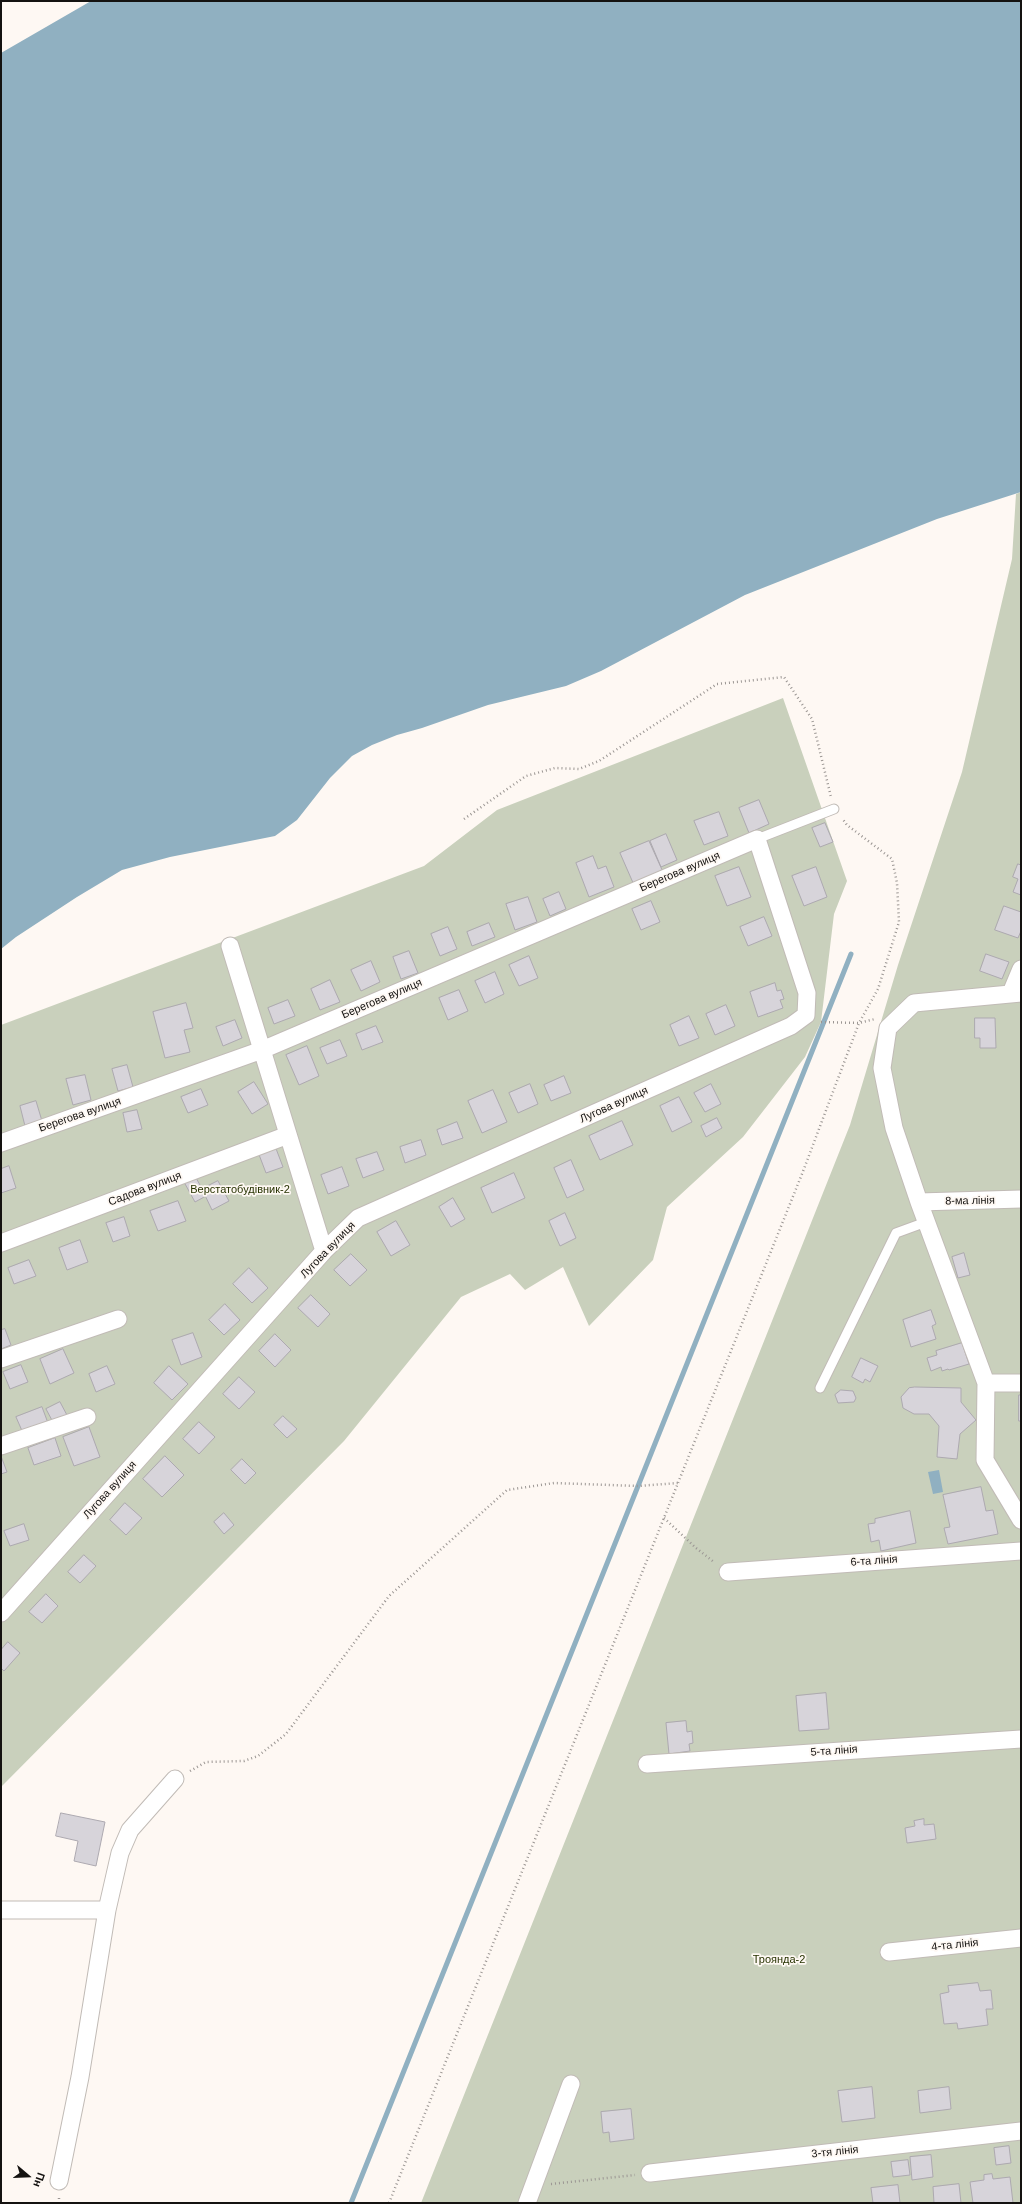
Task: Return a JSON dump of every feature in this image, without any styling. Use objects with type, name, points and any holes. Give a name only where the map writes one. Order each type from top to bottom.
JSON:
[{"type":"street","points":[[757,839],[808,993],[806,1015]]},
{"type":"street","name":"Берегова вулиця","points":[[1,1142],[262,1050],[757,839]]},
{"type":"street","points":[[230,946],[324,1251]]},
{"type":"street","points":[[1021,969],[1016,993],[914,1003],[888,1028],[882,1068],[894,1128],[926,1222],[986,1383],[985,1460],[1021,1520]]},
{"type":"street","name":"Лугова вулиця","points":[[1,1613],[324,1251],[358,1218],[791,1026],[806,1015]]},
{"type":"street","name":"Садова вулиця","points":[[1,1243],[288,1135]]},
{"type":"street","name":"8-ма лінія","points":[[919,1202],[1021,1199]]},
{"type":"street","points":[[1,1359],[118,1319]]},
{"type":"street","points":[[986,1383],[1021,1382]]},
{"type":"street","points":[[1,1446],[87,1417]]},
{"type":"street","name":"6-та лінія","points":[[728,1572],[1021,1551]]},
{"type":"street","name":"5-та лінія","points":[[647,1764],[1021,1739]]},
{"type":"street","points":[[59,2180],[80,2077],[107,1910],[120,1853],[130,1830],[175,1779]]},
{"type":"street","points":[[1,1910],[107,1910]]},
{"type":"street","name":"4-та лінія","points":[[889,1952],[1021,1938]]},
{"type":"street","points":[[527,2203],[571,2084]]},
{"type":"street","name":"3-тя лінія","points":[[650,2173],[1021,2131]]},
{"type":"lane","points":[[757,839],[834,809]]},
{"type":"lane","points":[[820,1388],[896,1233],[926,1222]]},
{"type":"path","points":[[389,2203],[802,1174],[859,1023],[878,989],[900,922],[897,883],[892,858],[847,825],[834,809],[812,719],[784,677],[717,684],[599,761],[579,770],[555,768],[526,776],[464,819]]},
{"type":"path","points":[[806,1015],[821,1022],[859,1023]]},
{"type":"path","points":[[175,1779],[206,1762],[244,1761],[258,1756],[286,1734],[389,1596],[507,1490],[554,1483],[638,1486],[678,1483]]},
{"type":"path","points":[[664,1518],[696,1548],[728,1572]]},
{"type":"path","points":[[533,2186],[650,2173]]},
{"type":"green space","name":"Троянда-2","points":[[1021,492],[1021,2203],[421,2203],[850,1125],[898,965],[962,772],[1012,559],[1016,494]]},
{"type":"green space","name":"Верстатобудівник-2","points":[[783,698],[847,881],[834,914],[821,1022],[805,1057],[743,1137],[667,1207],[653,1260],[589,1326],[563,1267],[525,1290],[510,1274],[461,1297],[344,1441],[1,1787],[1,1025],[424,866],[497,810]]},
{"type":"water","points":[[91,1],[1021,1],[1021,492],[937,519],[745,595],[601,671],[566,686],[488,705],[397,735],[372,745],[352,756],[330,778],[297,820],[275,836],[170,857],[122,870],[77,897],[16,937],[1,949],[1,53]]},
{"type":"water","points":[[939,1470],[943,1492],[933,1494],[928,1472]]},
{"type":"building","points":[[759,800],[769,824],[749,833],[739,808]]},
{"type":"building","points":[[719,812],[728,836],[704,845],[694,821]]},
{"type":"building","points":[[825,823],[833,842],[820,847],[812,828]]},
{"type":"building","points":[[666,834],[677,860],[661,867],[650,841]]},
{"type":"building","points":[[649,841],[663,872],[634,885],[620,853]]},
{"type":"building","points":[[593,856],[598,869],[606,866],[614,887],[589,897],[576,863]]},
{"type":"building","points":[[1018,864],[1021,865],[1021,895],[1013,892],[1018,879],[1013,877]]},
{"type":"building","points":[[739,867],[751,897],[727,906],[715,876]]},
{"type":"building","points":[[816,867],[827,897],[804,906],[792,876]]},
{"type":"building","points":[[559,892],[566,909],[550,916],[543,899]]},
{"type":"building","points":[[528,897],[537,922],[515,930],[506,904]]},
{"type":"building","points":[[651,901],[660,922],[641,930],[632,909]]},
{"type":"building","points":[[1004,906],[1021,912],[1021,931],[1018,938],[995,930]]},
{"type":"building","points":[[764,917],[772,936],[748,946],[740,927]]},
{"type":"building","points":[[489,923],[495,937],[472,946],[467,932]]},
{"type":"building","points":[[448,927],[457,949],[440,956],[431,934]]},
{"type":"building","points":[[409,951],[418,973],[401,979],[393,957]]},
{"type":"building","points":[[986,954],[1009,962],[1002,979],[980,971]]},
{"type":"building","points":[[529,956],[538,978],[519,986],[509,965]]},
{"type":"building","points":[[371,961],[380,982],[361,991],[351,970]]},
{"type":"building","points":[[495,972],[504,994],[485,1003],[475,981]]},
{"type":"building","points":[[330,980],[340,1002],[320,1010],[311,989]]},
{"type":"building","points":[[775,983],[777,991],[781,990],[784,999],[780,1000],[783,1008],[758,1017],[750,992]]},
{"type":"building","points":[[459,990],[468,1011],[448,1020],[439,998]]},
{"type":"building","points":[[288,1000],[295,1016],[274,1024],[268,1008]]},
{"type":"building","points":[[186,1003],[193,1028],[184,1030],[190,1052],[165,1058],[153,1012]]},
{"type":"building","points":[[726,1005],[735,1026],[715,1035],[706,1014]]},
{"type":"building","points":[[689,1016],[699,1038],[679,1046],[670,1025]]},
{"type":"building","points":[[975,1018],[995,1018],[996,1048],[980,1048],[980,1038],[975,1038]]},
{"type":"building","points":[[235,1020],[242,1038],[223,1046],[216,1027]]},
{"type":"building","points":[[376,1026],[383,1042],[362,1050],[356,1034]]},
{"type":"building","points":[[340,1040],[347,1056],[327,1064],[320,1048]]},
{"type":"building","points":[[307,1046],[319,1076],[299,1085],[286,1055]]},
{"type":"building","points":[[127,1065],[133,1087],[118,1091],[112,1069]]},
{"type":"building","points":[[85,1075],[91,1100],[73,1105],[66,1079]]},
{"type":"building","points":[[564,1076],[571,1093],[551,1101],[544,1085]]},
{"type":"building","points":[[254,1082],[268,1104],[252,1114],[238,1092]]},
{"type":"building","points":[[530,1084],[538,1104],[518,1113],[509,1093]]},
{"type":"building","points":[[711,1084],[721,1104],[705,1112],[694,1093]]},
{"type":"building","points":[[201,1089],[208,1105],[188,1113],[181,1097]]},
{"type":"building","points":[[493,1090],[507,1122],[482,1133],[468,1101]]},
{"type":"building","points":[[679,1097],[692,1122],[672,1132],[660,1106]]},
{"type":"building","points":[[36,1101],[42,1121],[25,1126],[20,1106]]},
{"type":"building","points":[[137,1110],[142,1129],[127,1132],[123,1113]]},
{"type":"building","points":[[717,1118],[722,1128],[706,1137],[701,1126]]},
{"type":"building","points":[[622,1121],[633,1145],[600,1160],[589,1136]]},
{"type":"building","points":[[457,1122],[463,1138],[442,1145],[437,1130]]},
{"type":"building","points":[[421,1140],[426,1155],[405,1163],[400,1147]]},
{"type":"building","points":[[275,1146],[283,1167],[266,1173],[258,1152]]},
{"type":"building","points":[[377,1152],[384,1170],[363,1178],[356,1159]]},
{"type":"building","points":[[571,1160],[584,1190],[567,1198],[554,1168]]},
{"type":"building","points":[[9,1166],[16,1188],[1,1193],[1,1169]]},
{"type":"building","points":[[342,1167],[349,1186],[328,1194],[321,1175]]},
{"type":"building","points":[[514,1173],[525,1198],[492,1213],[481,1188]]},
{"type":"building","points":[[195,1176],[206,1196],[195,1202],[184,1182]]},
{"type":"building","points":[[218,1181],[229,1201],[212,1210],[202,1189]]},
{"type":"building","points":[[453,1198],[465,1219],[451,1227],[439,1207]]},
{"type":"building","points":[[178,1201],[186,1221],[158,1231],[150,1211]]},
{"type":"building","points":[[565,1213],[576,1238],[560,1246],[549,1221]]},
{"type":"building","points":[[124,1217],[130,1236],[113,1242],[106,1223]]},
{"type":"building","points":[[396,1221],[410,1245],[391,1256],[377,1232]]},
{"type":"building","points":[[80,1240],[88,1262],[67,1270],[59,1248]]},
{"type":"building","points":[[964,1253],[970,1275],[958,1278],[952,1257]]},
{"type":"building","points":[[351,1254],[367,1270],[350,1286],[334,1270]]},
{"type":"building","points":[[29,1260],[36,1276],[14,1284],[8,1268]]},
{"type":"building","points":[[249,1268],[268,1288],[252,1303],[233,1284]]},
{"type":"building","points":[[311,1295],[330,1314],[318,1327],[298,1308]]},
{"type":"building","points":[[225,1304],[240,1320],[224,1335],[209,1320]]},
{"type":"building","points":[[931,1310],[936,1324],[932,1326],[936,1339],[911,1347],[903,1320]]},
{"type":"building","points":[[5,1329],[11,1345],[1,1349],[1,1330]]},
{"type":"building","points":[[193,1333],[202,1357],[181,1365],[172,1340]]},
{"type":"building","points":[[275,1334],[291,1350],[275,1367],[259,1351]]},
{"type":"building","points":[[962,1343],[969,1364],[949,1370],[942,1371],[941,1367],[931,1371],[927,1358],[937,1355],[936,1351]]},
{"type":"building","points":[[63,1349],[74,1373],[50,1384],[40,1359]]},
{"type":"building","points":[[861,1358],[878,1366],[870,1382],[865,1379],[863,1383],[852,1377]]},
{"type":"building","points":[[21,1365],[28,1382],[10,1389],[3,1372]]},
{"type":"building","points":[[107,1366],[115,1384],[96,1392],[89,1374]]},
{"type":"building","points":[[169,1366],[188,1384],[172,1400],[154,1383]]},
{"type":"building","points":[[239,1377],[255,1392],[239,1409],[223,1394]]},
{"type":"building","points":[[909,1388],[961,1388],[961,1402],[976,1420],[960,1434],[957,1459],[937,1457],[939,1426],[929,1414],[914,1414],[903,1408],[901,1397]]},
{"type":"building","points":[[841,1390],[853,1391],[856,1398],[854,1402],[838,1403],[835,1395]]},
{"type":"building","points":[[1019,1395],[1021,1395],[1021,1421],[1019,1421]]},
{"type":"building","points":[[60,1402],[68,1417],[54,1424],[46,1409]]},
{"type":"building","points":[[42,1407],[48,1423],[23,1433],[16,1417]]},
{"type":"building","points":[[283,1416],[297,1429],[287,1438],[274,1425]]},
{"type":"building","points":[[199,1422],[215,1437],[199,1454],[183,1439]]},
{"type":"building","points":[[89,1427],[100,1457],[74,1466],[63,1437]]},
{"type":"building","points":[[55,1438],[61,1456],[34,1465],[28,1448]]},
{"type":"building","points":[[1,1456],[7,1472],[1,1474]]},
{"type":"building","points":[[165,1456],[184,1475],[162,1497],[143,1479]]},
{"type":"building","points":[[242,1459],[256,1473],[245,1484],[231,1470]]},
{"type":"building","points":[[981,1487],[986,1511],[993,1510],[998,1534],[948,1544],[944,1528],[950,1527],[943,1495]]},
{"type":"building","points":[[125,1503],[142,1518],[126,1535],[110,1520]]},
{"type":"building","points":[[910,1511],[916,1543],[881,1551],[879,1540],[871,1542],[868,1524],[875,1523],[875,1519]]},
{"type":"building","points":[[224,1513],[234,1525],[224,1534],[214,1522]]},
{"type":"building","points":[[24,1524],[29,1540],[10,1546],[4,1531]]},
{"type":"building","points":[[84,1555],[96,1566],[80,1583],[68,1572]]},
{"type":"building","points":[[46,1594],[58,1606],[42,1623],[29,1612]]},
{"type":"building","points":[[8,1642],[20,1653],[4,1671],[1,1668],[1,1650]]},
{"type":"building","points":[[826,1693],[829,1729],[799,1731],[796,1696]]},
{"type":"building","points":[[686,1721],[687,1732],[692,1731],[693,1743],[689,1744],[690,1751],[669,1754],[666,1723]]},
{"type":"building","points":[[61,1813],[105,1822],[96,1866],[74,1861],[78,1841],[56,1836]]},
{"type":"building","points":[[924,1819],[924,1825],[934,1824],[936,1839],[907,1843],[905,1828],[915,1826],[914,1821]]},
{"type":"building","points":[[978,1983],[980,1991],[991,1990],[993,2009],[986,2009],[988,2025],[958,2029],[957,2023],[944,2024],[940,1994],[949,1992],[948,1986]]},
{"type":"building","points":[[872,2087],[875,2118],[842,2122],[838,2091]]},
{"type":"building","points":[[949,2087],[951,2109],[920,2113],[918,2091]]},
{"type":"building","points":[[631,2109],[634,2139],[610,2142],[609,2132],[603,2133],[601,2112]]},
{"type":"building","points":[[1009,2146],[1011,2163],[996,2165],[994,2148]]},
{"type":"building","points":[[931,2155],[933,2177],[912,2180],[910,2157]]},
{"type":"building","points":[[908,2160],[910,2175],[893,2177],[891,2162]]},
{"type":"building","points":[[992,2174],[993,2179],[1010,2177],[1013,2203],[973,2203],[970,2182],[984,2180],[984,2175]]},
{"type":"building","points":[[959,2184],[961,2203],[934,2203],[933,2187]]},
{"type":"building","points":[[898,2185],[900,2203],[873,2203],[871,2188]]},
{"type":"waterway","points":[[351,2203],[851,954]]}]
